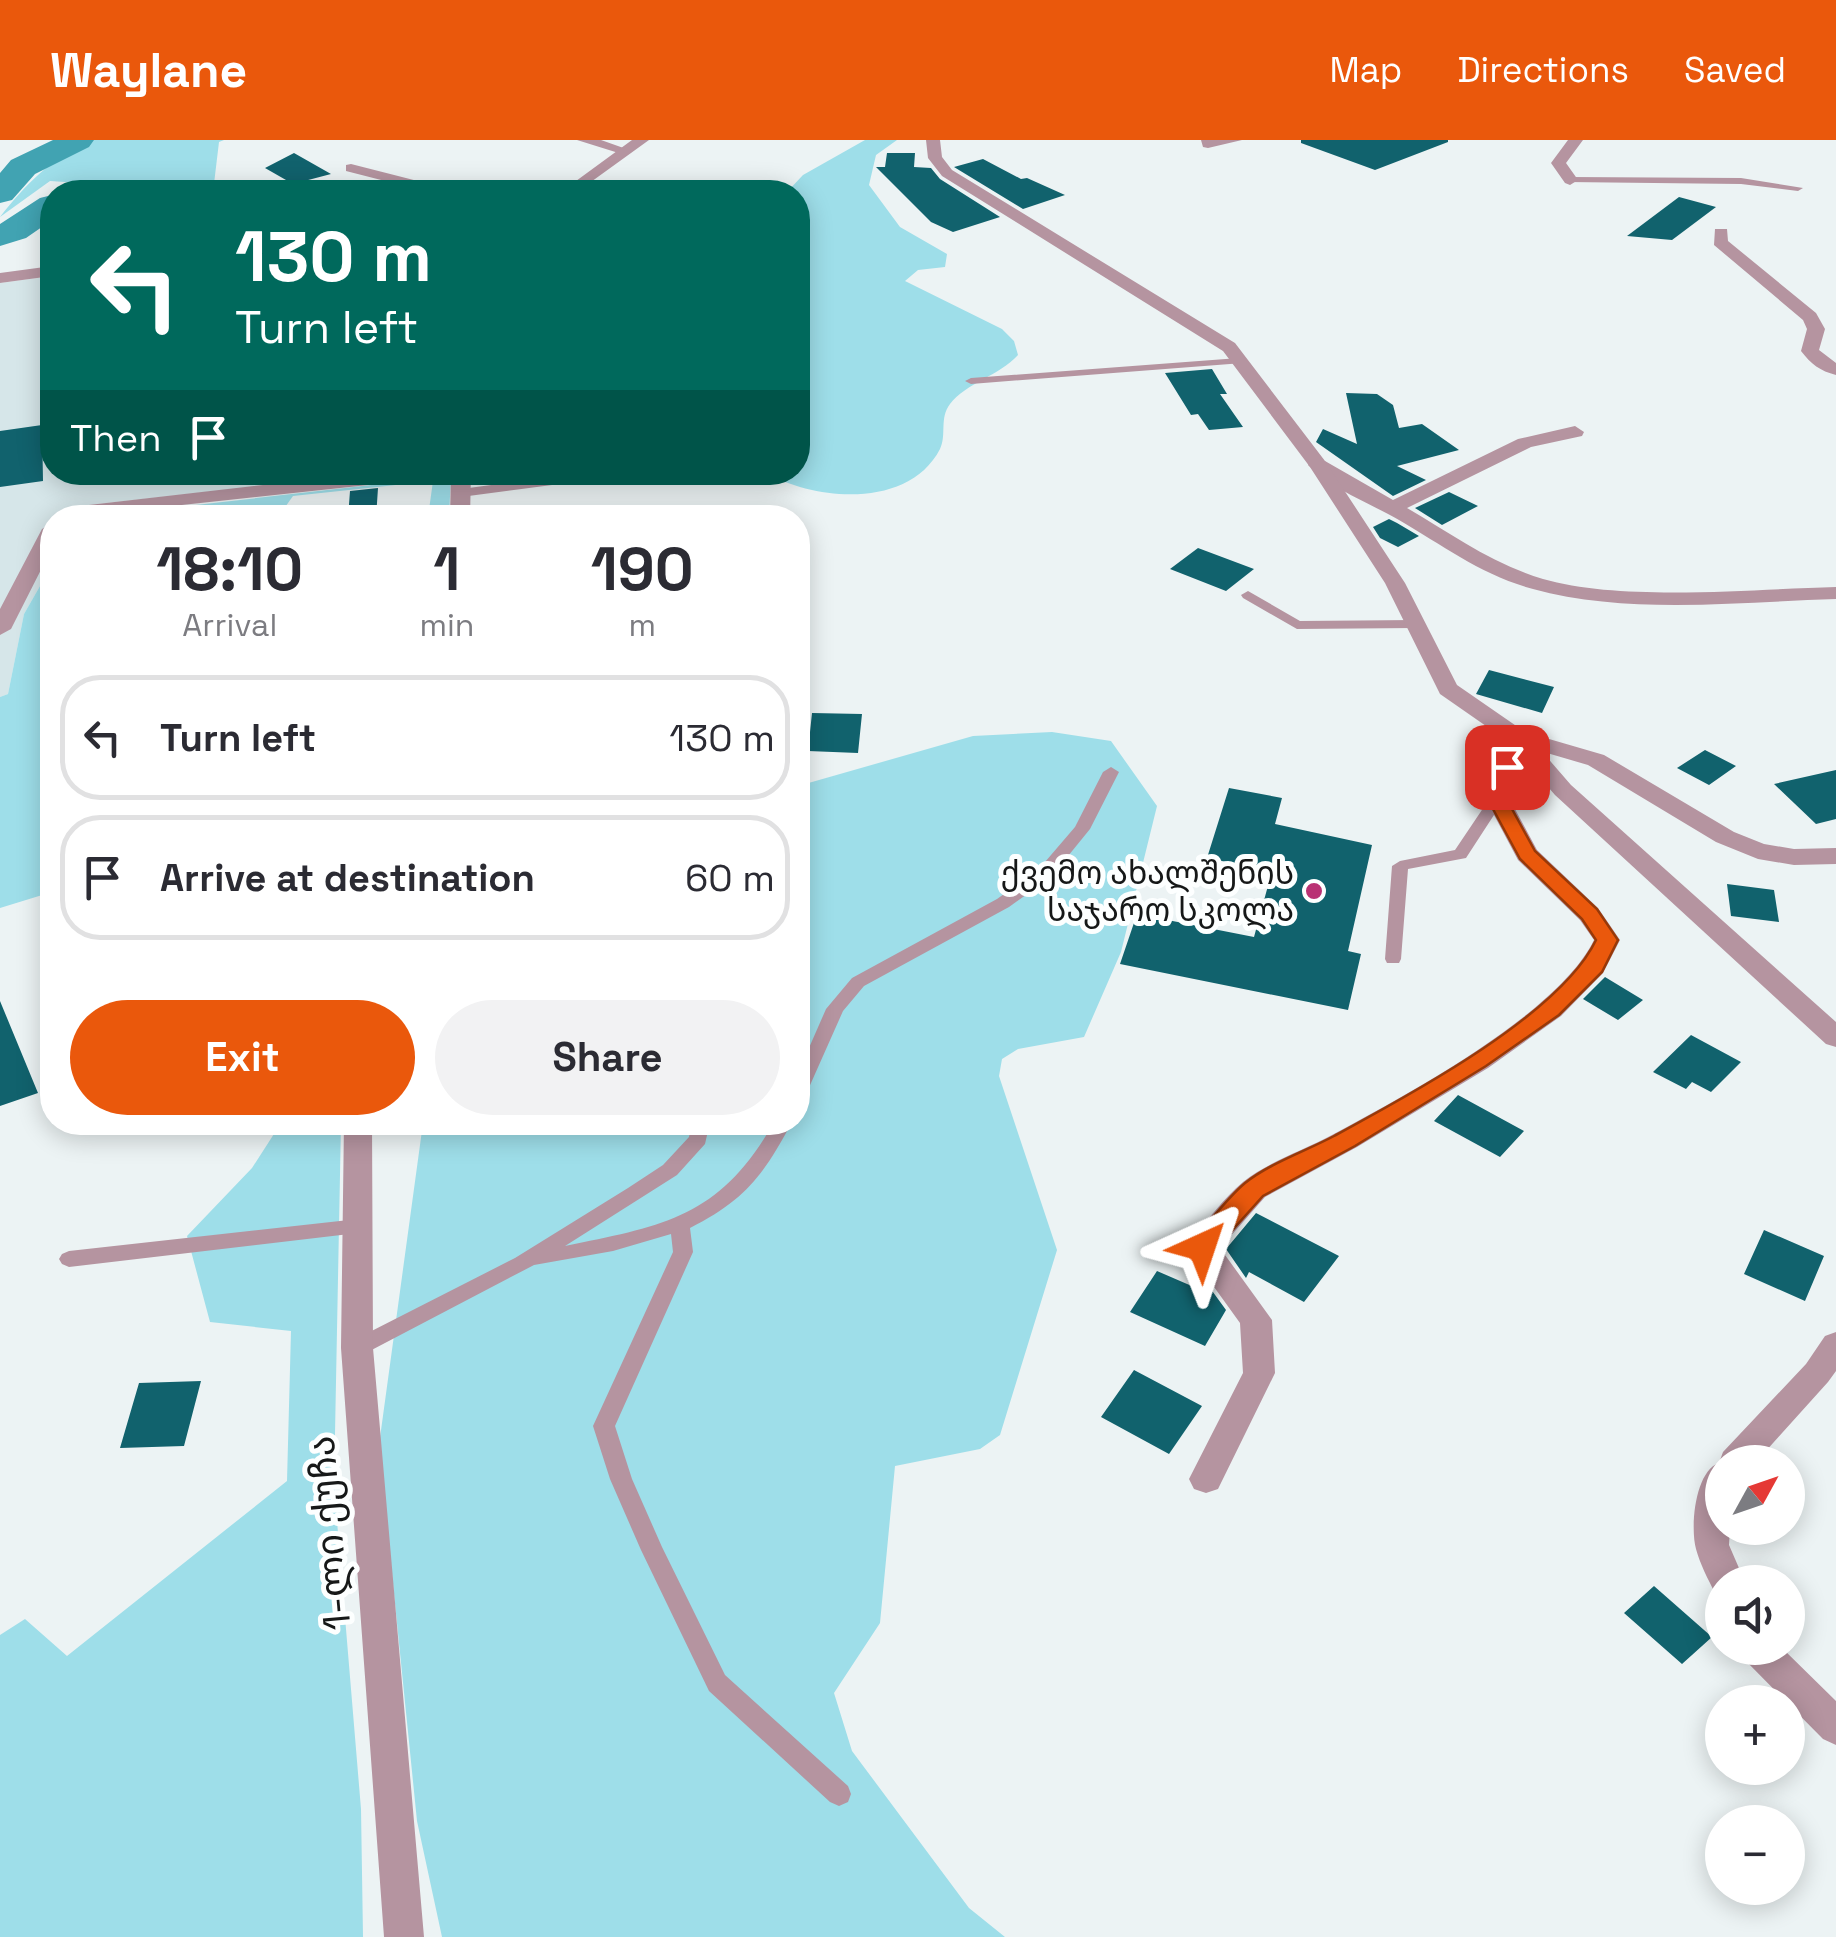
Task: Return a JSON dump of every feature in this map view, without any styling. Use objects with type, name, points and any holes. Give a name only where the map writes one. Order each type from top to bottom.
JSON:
[{"type":"street","points":[[584,140],[625,151]]},
{"type":"street","points":[[585,180],[642,140]]},
{"type":"street","points":[[933,140],[935,158],[946,173],[1210,332],[1239,360],[1318,465],[1395,583],[1448,689],[1517,737],[1563,790],[1836,1037]]},
{"type":"street","points":[[1208,140],[1208,144],[1235,140]]},
{"type":"street","points":[[1570,180],[1558,164],[1576,140]]},
{"type":"street","points":[[351,168],[398,180]]},
{"type":"street","points":[[1721,232],[1720,242],[1810,317],[1816,337],[1810,351],[1820,363],[1836,370]]},
{"type":"street","points":[[0,278],[40,273]]},
{"type":"street","points":[[1391,508],[1526,443],[1575,432]]},
{"type":"street","points":[[1318,465],[1433,531],[1462,554],[1496,570],[1568,590],[1679,597],[1836,593]]},
{"type":"street","points":[[142,505],[318,485]]},
{"type":"street","points":[[0,629],[40,552]]},
{"type":"street","points":[[1206,1479],[1259,1373],[1256,1320],[1202,1247],[1255,1189],[1462,1071],[1551,1009],[1594,967],[1607,940],[1590,914],[1527,854],[1496,798],[1517,737]]},
{"type":"street","points":[[1517,737],[1566,748],[1596,760],[1725,837],[1758,851],[1794,858],[1836,856]]},
{"type":"street","name":"1-ლი ქუჩა","points":[[358,1135],[357,1348],[404,1937]]},
{"type":"street","points":[[1751,1445],[1817,1373],[1836,1346]]},
{"type":"street","points":[[1775,1665],[1836,1727]]},
{"type":"lane","points":[[1570,180],[1742,181],[1798,188]]},
{"type":"lane","points":[[970,381],[1239,360]]},
{"type":"lane","points":[[1248,595],[1297,625],[1415,624]]},
{"type":"lane","points":[[810,1065],[835,1009],[858,982],[1003,903],[1045,873],[1082,829],[1110,772]]},
{"type":"lane","points":[[1393,959],[1400,866],[1460,854],[1496,798]]},
{"type":"lane","points":[[357,1348],[522,1263],[670,1170],[699,1135]]},
{"type":"lane","points":[[522,1263],[680,1225],[718,1206],[750,1180],[776,1135]]},
{"type":"lane","points":[[680,1225],[684,1252],[604,1426],[636,1515],[717,1683],[839,1794]]},
{"type":"lane","points":[[70,1259],[358,1226]]},
{"type":"shaded area","points":[[89,140],[224,140],[219,142],[214,180],[40,180],[40,188],[0,217],[40,173]]},
{"type":"shaded area","points":[[865,140],[897,140],[876,155],[869,185],[900,227],[947,254],[945,267],[918,270],[905,281],[1002,329],[1014,341],[1018,355],[950,404],[940,449],[926,468],[907,482],[885,490],[835,494],[796,485],[810,485],[810,180],[798,180]]},
{"type":"shaded area","points":[[40,278],[40,485],[270,485],[88,505],[40,505],[40,586],[24,614],[8,694],[0,697],[0,283]]},
{"type":"shaded area","points":[[396,485],[293,496],[287,505],[196,505]]},
{"type":"shaded area","points":[[432,485],[451,485],[450,505],[430,505]]},
{"type":"shaded area","points":[[40,586],[40,896],[0,908],[0,697],[8,694],[24,614]]},
{"type":"shaded area","points":[[1052,732],[1111,741],[1157,806],[1121,952],[1084,1037],[1018,1049],[1002,1059],[999,1076],[1057,1250],[1000,1435],[980,1449],[895,1466],[880,1623],[834,1693],[852,1751],[969,1908],[1005,1937],[442,1937],[417,1821],[379,1445],[421,1135],[810,1135],[810,783],[973,736]]},
{"type":"shaded area","points":[[273,1135],[341,1135],[334,1485],[361,1809],[363,1937],[0,1937],[0,1635],[25,1619],[67,1656],[287,1481],[291,1331],[210,1322],[187,1236],[252,1168]]},
{"type":"building","points":[[1301,140],[1448,140],[1448,142],[1375,170]]},
{"type":"building","points":[[294,153],[331,174],[286,180],[265,168]]},
{"type":"building","points":[[887,153],[915,153],[914,167],[931,168],[940,179],[1000,217],[953,232],[931,222],[876,167],[885,167]]},
{"type":"building","points":[[983,159],[1021,179],[1065,195],[1023,209],[954,167]]},
{"type":"building","points":[[1679,197],[1716,207],[1672,240],[1627,236]]},
{"type":"building","points":[[1212,369],[1227,394],[1220,394],[1243,427],[1209,430],[1198,414],[1191,415],[1165,373]]},
{"type":"building","points":[[1346,393],[1377,394],[1393,405],[1399,428],[1422,424],[1459,450],[1397,466],[1426,480],[1393,496],[1316,442],[1323,429],[1357,444]]},
{"type":"building","points":[[40,425],[40,481],[0,487],[0,431]]},
{"type":"building","points":[[378,488],[377,505],[349,505],[350,491]]},
{"type":"building","points":[[1449,492],[1478,506],[1442,525],[1415,508]]},
{"type":"building","points":[[1389,519],[1419,536],[1398,547],[1380,538],[1373,527]]},
{"type":"building","points":[[1198,548],[1254,569],[1226,591],[1170,569]]},
{"type":"building","points":[[1489,670],[1554,687],[1542,713],[1476,694]]},
{"type":"building","points":[[812,713],[862,714],[858,753],[810,751]]},
{"type":"building","points":[[1705,750],[1736,766],[1709,785],[1677,768]]},
{"type":"building","points":[[1836,770],[1836,819],[1816,824],[1774,784]]},
{"type":"building","name":"ქვემო ახალშენის საჯარო სკოლა","points":[[1229,788],[1282,798],[1275,824],[1372,845],[1348,951],[1361,954],[1348,1010],[1120,964],[1137,914],[1254,937],[1272,871],[1207,858]]},
{"type":"building","points":[[1727,884],[1774,890],[1779,922],[1731,916]]},
{"type":"building","points":[[1605,977],[1643,1000],[1618,1020],[1583,999]]},
{"type":"building","points":[[0,1001],[38,1093],[0,1106]]},
{"type":"building","points":[[1691,1035],[1741,1062],[1711,1092],[1692,1082],[1686,1089],[1653,1072]]},
{"type":"building","points":[[1458,1095],[1524,1131],[1500,1157],[1434,1121]]},
{"type":"building","points":[[1256,1213],[1339,1256],[1304,1302],[1249,1272],[1246,1278],[1226,1249]]},
{"type":"building","points":[[1764,1230],[1824,1256],[1805,1301],[1744,1274]]},
{"type":"building","points":[[1157,1271],[1194,1287],[1202,1277],[1226,1310],[1205,1346],[1130,1312]]},
{"type":"building","points":[[1134,1370],[1202,1406],[1169,1454],[1101,1417]]},
{"type":"building","points":[[201,1381],[184,1446],[120,1448],[139,1383]]},
{"type":"building","points":[[1654,1586],[1705,1631],[1705,1643],[1682,1664],[1624,1613]]},
{"type":"waterway","points":[[0,193],[23,167],[78,140]]},
{"type":"waterway","points":[[0,236],[40,213]]},
{"type":"place","name":"ქვემო ახალშენის საჯარო სკოლა","points":[[1314,891]]},
{"type":"route","points":[[1202,1247],[1255,1189],[1347,1140],[1478,1061],[1551,1009],[1594,967],[1607,940],[1590,914],[1527,854],[1496,798],[1507,767]]}]
